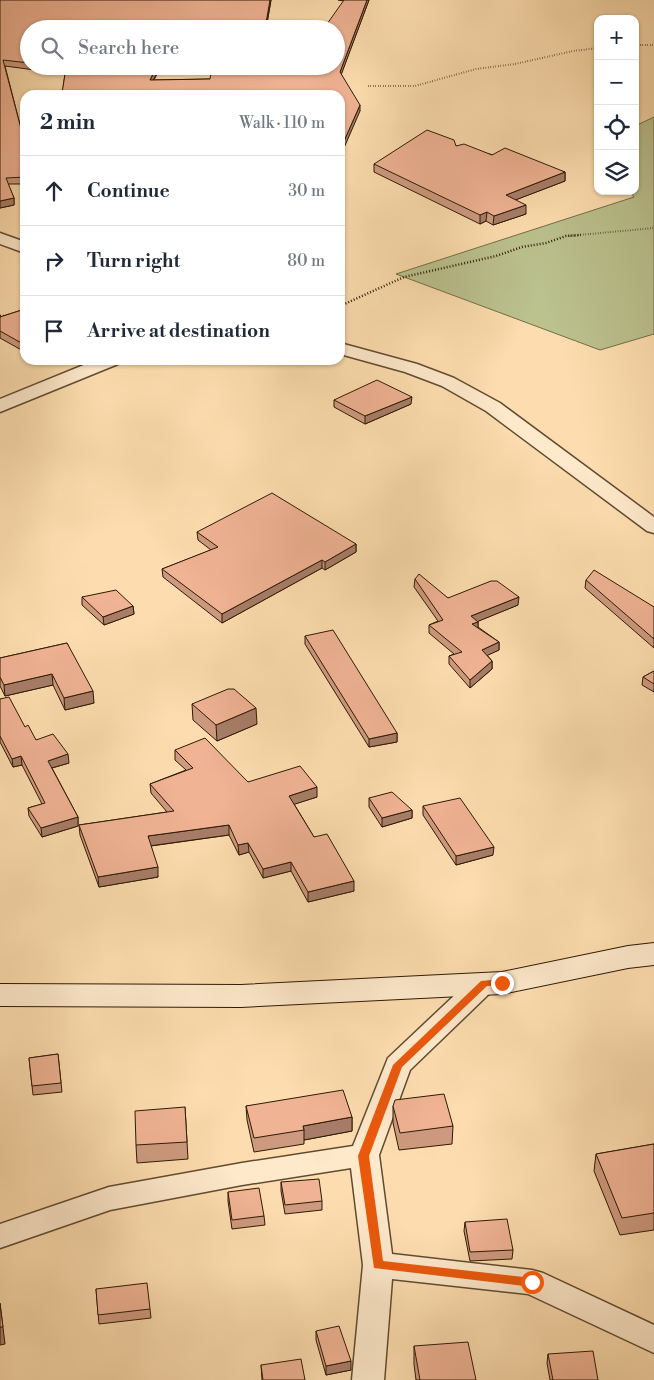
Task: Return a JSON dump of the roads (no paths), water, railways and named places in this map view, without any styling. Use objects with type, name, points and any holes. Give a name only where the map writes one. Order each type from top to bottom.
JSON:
[{"type":"main road","points":[[0,995],[241,996],[502,983],[628,957],[654,954]]},
{"type":"street","points":[[0,238],[20,246]]},
{"type":"street","points":[[345,349],[412,368],[448,382],[493,407],[654,528]]},
{"type":"street","points":[[0,406],[100,365]]},
{"type":"street","points":[[368,1380],[378,1265],[364,1156],[398,1065],[484,983]]},
{"type":"street","points":[[0,1236],[109,1199],[242,1174],[364,1156]]},
{"type":"street","points":[[378,1265],[532,1282],[654,1340]]}]
